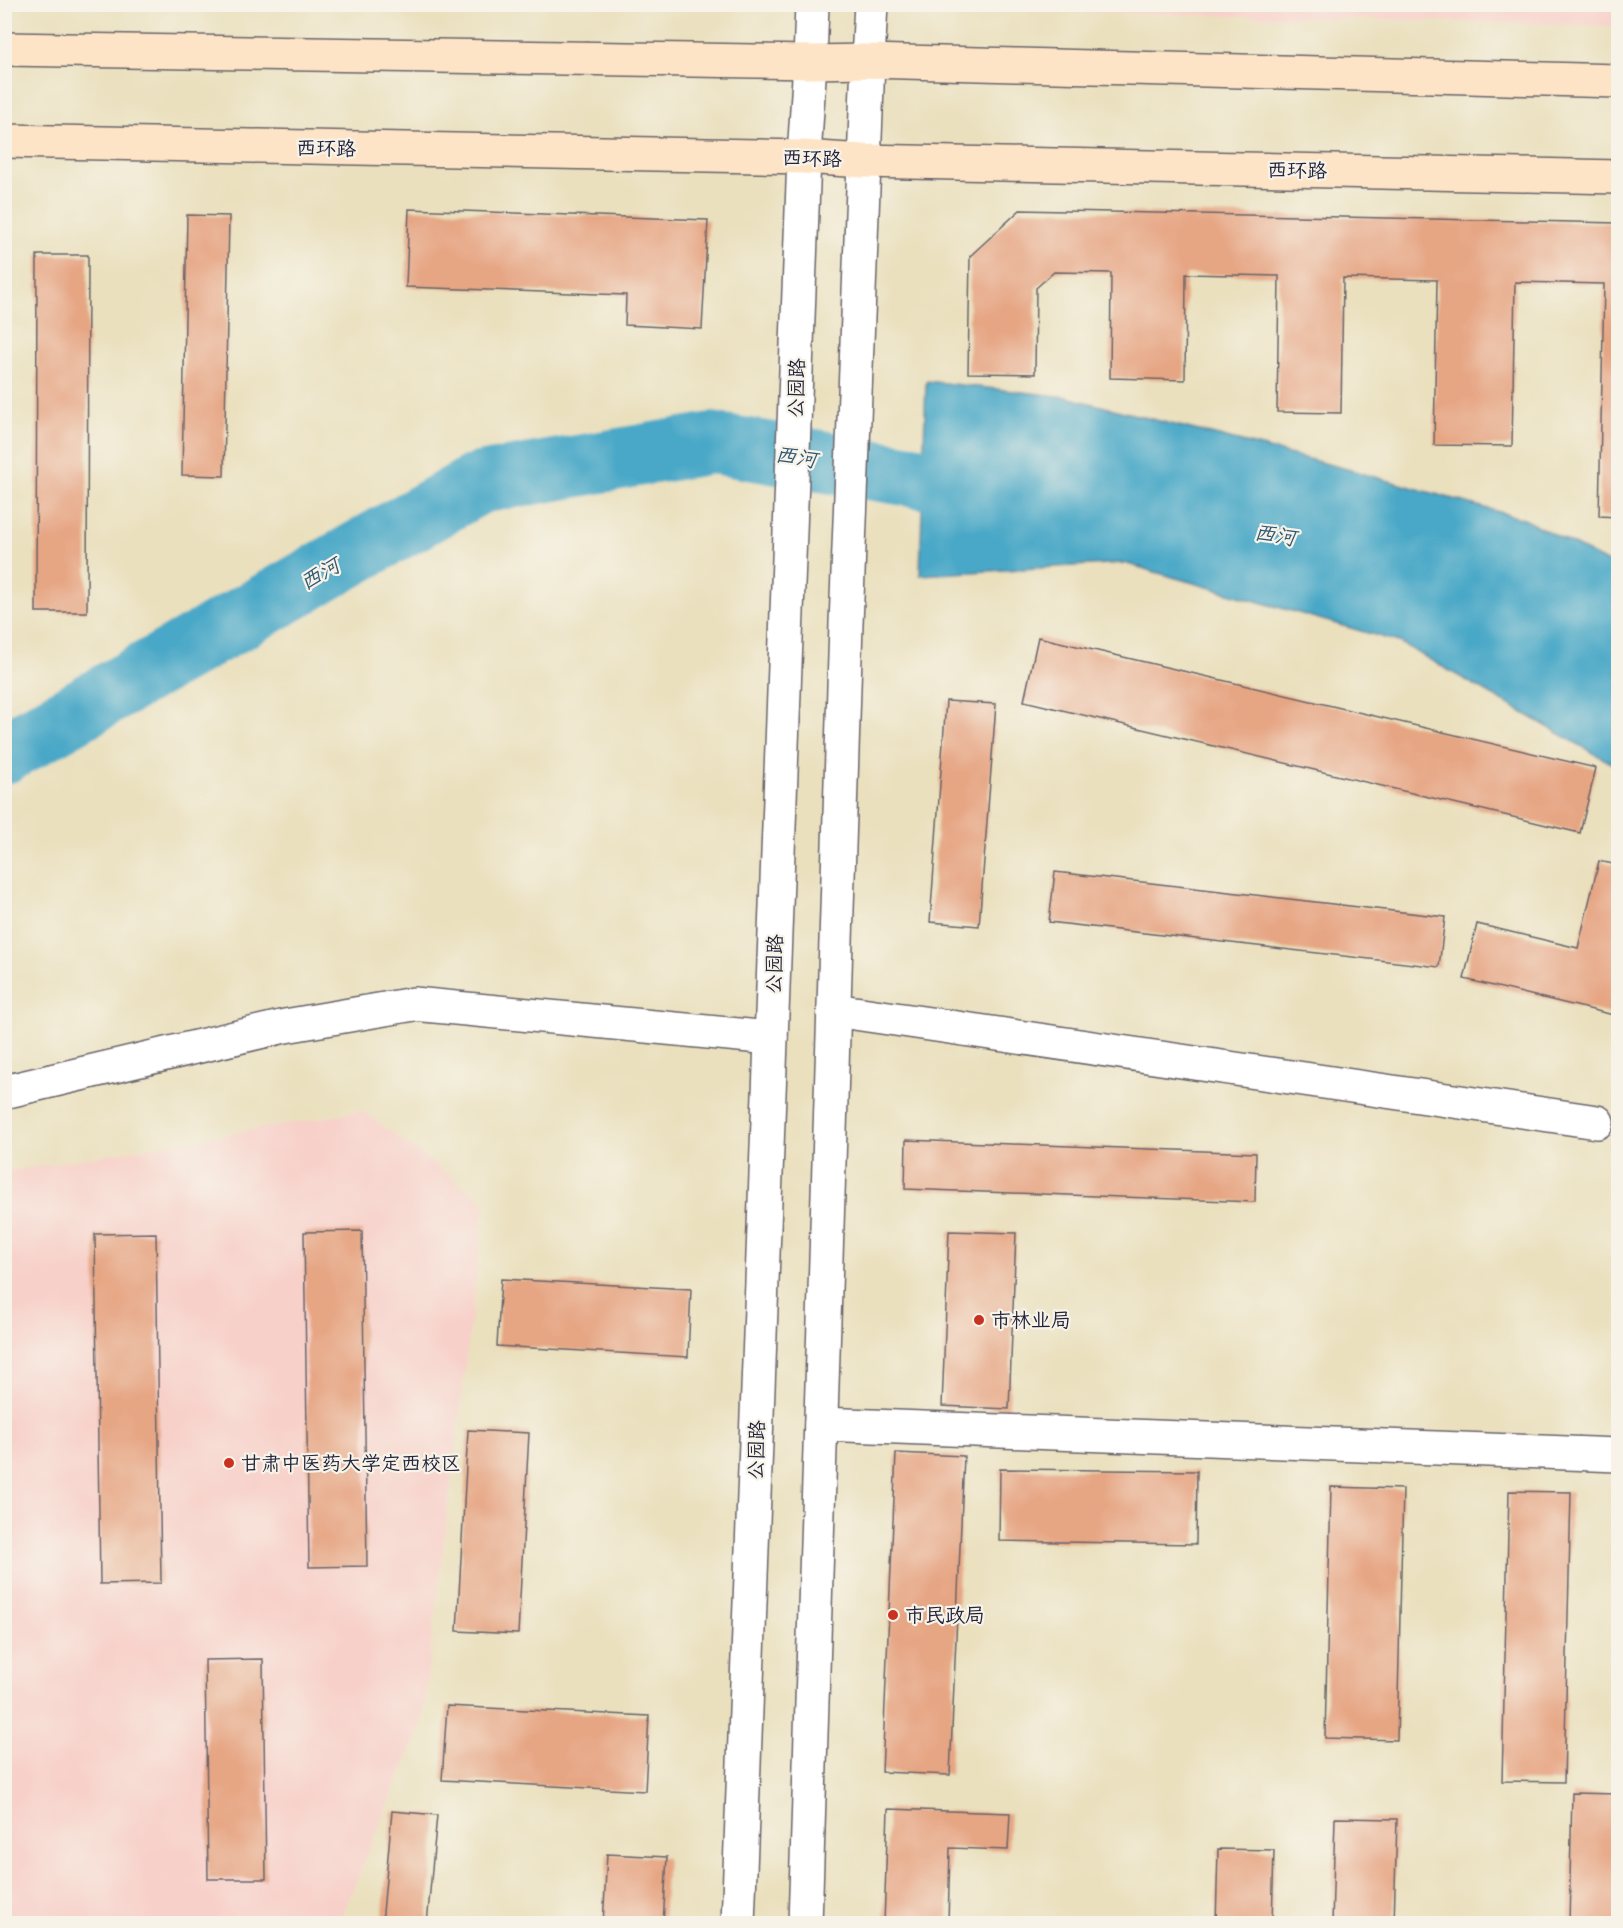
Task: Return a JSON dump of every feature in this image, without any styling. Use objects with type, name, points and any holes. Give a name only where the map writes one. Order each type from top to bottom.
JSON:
[{"type":"main road","points":[[4,49],[810,62],[868,61],[1618,81]]},
{"type":"main road","name":"西环路","points":[[4,141],[1618,177]]},
{"type":"street","name":"公园路","points":[[738,1923],[804,158],[812,4]]},
{"type":"street","points":[[805,1923],[846,624],[871,4]]},
{"type":"street","points":[[4,1092],[285,1026],[414,1004],[771,1038]]},
{"type":"street","points":[[834,1010],[1598,1122]]},
{"type":"street","points":[[821,1424],[1618,1455]]},
{"type":"shaded area","points":[[1618,4],[1618,26],[1050,11],[1043,5]]},
{"type":"shaded area","name":"甘肃中医药大学定西校区","points":[[363,1111],[485,1203],[422,1722],[339,1923],[5,1924],[5,1172]]},
{"type":"water","points":[[926,381],[1066,397],[1347,469],[1524,519],[1618,568],[1618,767],[1399,642],[1124,563],[920,575]]},
{"type":"building","points":[[409,209],[708,220],[702,329],[625,325],[626,295],[406,287]]},
{"type":"building","points":[[1020,210],[1618,223],[1618,517],[1599,516],[1604,284],[1515,282],[1512,446],[1434,445],[1437,280],[1343,278],[1341,413],[1277,412],[1279,276],[1186,274],[1185,380],[1110,378],[1111,273],[1054,272],[1036,288],[1035,374],[968,373],[970,256]]},
{"type":"building","points":[[187,215],[229,216],[224,476],[182,475]]},
{"type":"building","points":[[37,255],[88,255],[87,612],[36,612]]},
{"type":"building","points":[[1038,637],[1596,768],[1580,833],[1024,701]]},
{"type":"building","points":[[946,701],[996,704],[979,926],[930,922]]},
{"type":"building","points":[[1599,861],[1618,865],[1618,1016],[1464,979],[1477,924],[1578,948]]},
{"type":"building","points":[[1055,872],[1445,917],[1439,967],[1049,922]]},
{"type":"building","points":[[906,1140],[1256,1153],[1255,1202],[905,1189]]},
{"type":"building","points":[[362,1231],[367,1566],[309,1567],[304,1232]]},
{"type":"building","name":"市林业局","points":[[949,1231],[1016,1233],[1009,1409],[942,1406]]},
{"type":"building","points":[[156,1233],[161,1583],[100,1584],[95,1234]]},
{"type":"building","points":[[501,1279],[691,1289],[688,1357],[497,1346]]},
{"type":"building","points":[[468,1430],[529,1433],[518,1634],[457,1631]]},
{"type":"building","points":[[896,1453],[964,1456],[950,1775],[882,1772]]},
{"type":"building","points":[[1000,1469],[1197,1471],[1196,1544],[999,1541]]},
{"type":"building","points":[[1331,1487],[1403,1489],[1397,1740],[1325,1738]]},
{"type":"building","points":[[1509,1491],[1571,1492],[1564,1782],[1502,1781]]},
{"type":"building","points":[[263,1659],[266,1879],[208,1879],[205,1660]]},
{"type":"building","points":[[447,1706],[649,1716],[645,1791],[442,1780]]},
{"type":"building","points":[[1572,1793],[1618,1794],[1618,1924],[1569,1924]]},
{"type":"building","points":[[888,1809],[1010,1813],[1008,1850],[950,1848],[948,1924],[884,1924]]},
{"type":"building","points":[[392,1811],[437,1815],[427,1924],[382,1924]]},
{"type":"building","points":[[1335,1818],[1397,1819],[1394,1924],[1332,1924]]},
{"type":"building","points":[[1218,1849],[1274,1850],[1272,1924],[1216,1924]]},
{"type":"building","points":[[607,1854],[667,1857],[663,1924],[603,1924]]},
{"type":"waterway","name":"西河","points":[[4,753],[479,483],[712,443],[1008,492]]},
{"type":"place","name":"市林业局","points":[[979,1320]]},
{"type":"place","name":"甘肃中医药大学定西校区","points":[[229,1463]]},
{"type":"place","name":"市民政局","points":[[893,1615]]}]
